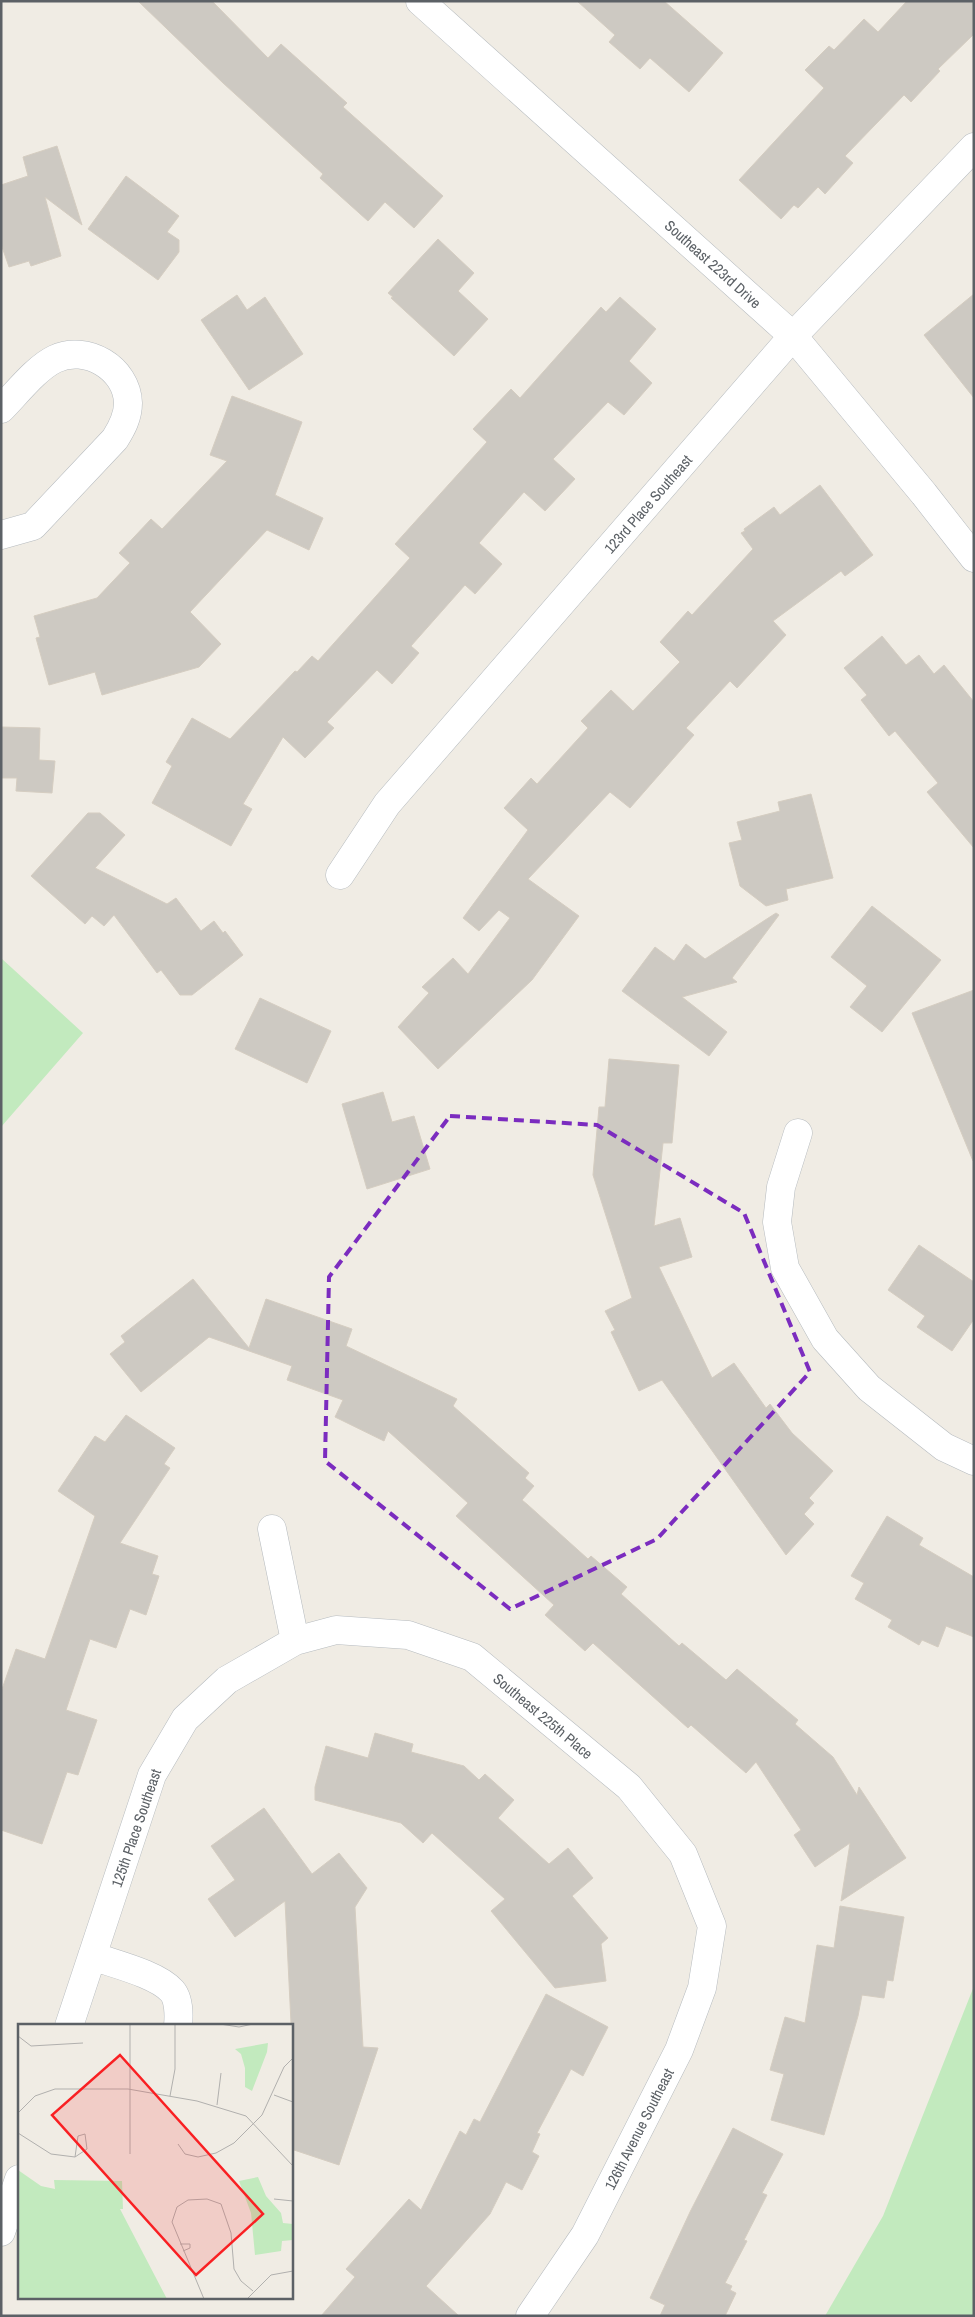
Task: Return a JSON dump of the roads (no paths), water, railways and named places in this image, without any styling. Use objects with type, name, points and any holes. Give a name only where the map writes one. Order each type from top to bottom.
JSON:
[{"type":"street","name":"Southeast 223rd Drive","points":[[420,1],[793,336],[924,494],[974,558]]},
{"type":"street","name":"123rd Place Southeast","points":[[340,874],[387,804],[793,336],[974,147]]},
{"type":"street","points":[[1,409],[55,359],[74,354],[94,357],[111,367],[123,383],[128,403],[125,422],[115,439],[34,526],[1,535]]},
{"type":"street","points":[[798,1133],[781,1187],[777,1222],[785,1268],[825,1339],[869,1388],[944,1447],[974,1461]]},
{"type":"street","points":[[272,1529],[295,1641]]},
{"type":"street","name":"Southeast 225th Place","points":[[295,1641],[336,1630],[408,1634],[472,1657],[629,1787],[683,1854],[712,1926]]},
{"type":"street","name":"125th Place Southeast","points":[[70,2024],[152,1775],[185,1719],[227,1680],[295,1641]]},
{"type":"street","name":"126th Avenue Southeast","points":[[530,2316],[585,2234],[679,2050],[702,1988],[712,1926]]},
{"type":"street","points":[[92,1956],[154,1978],[172,1992],[177,2005],[178,2024]]},
{"type":"street","points":[[1,2232],[18,2182]]}]
